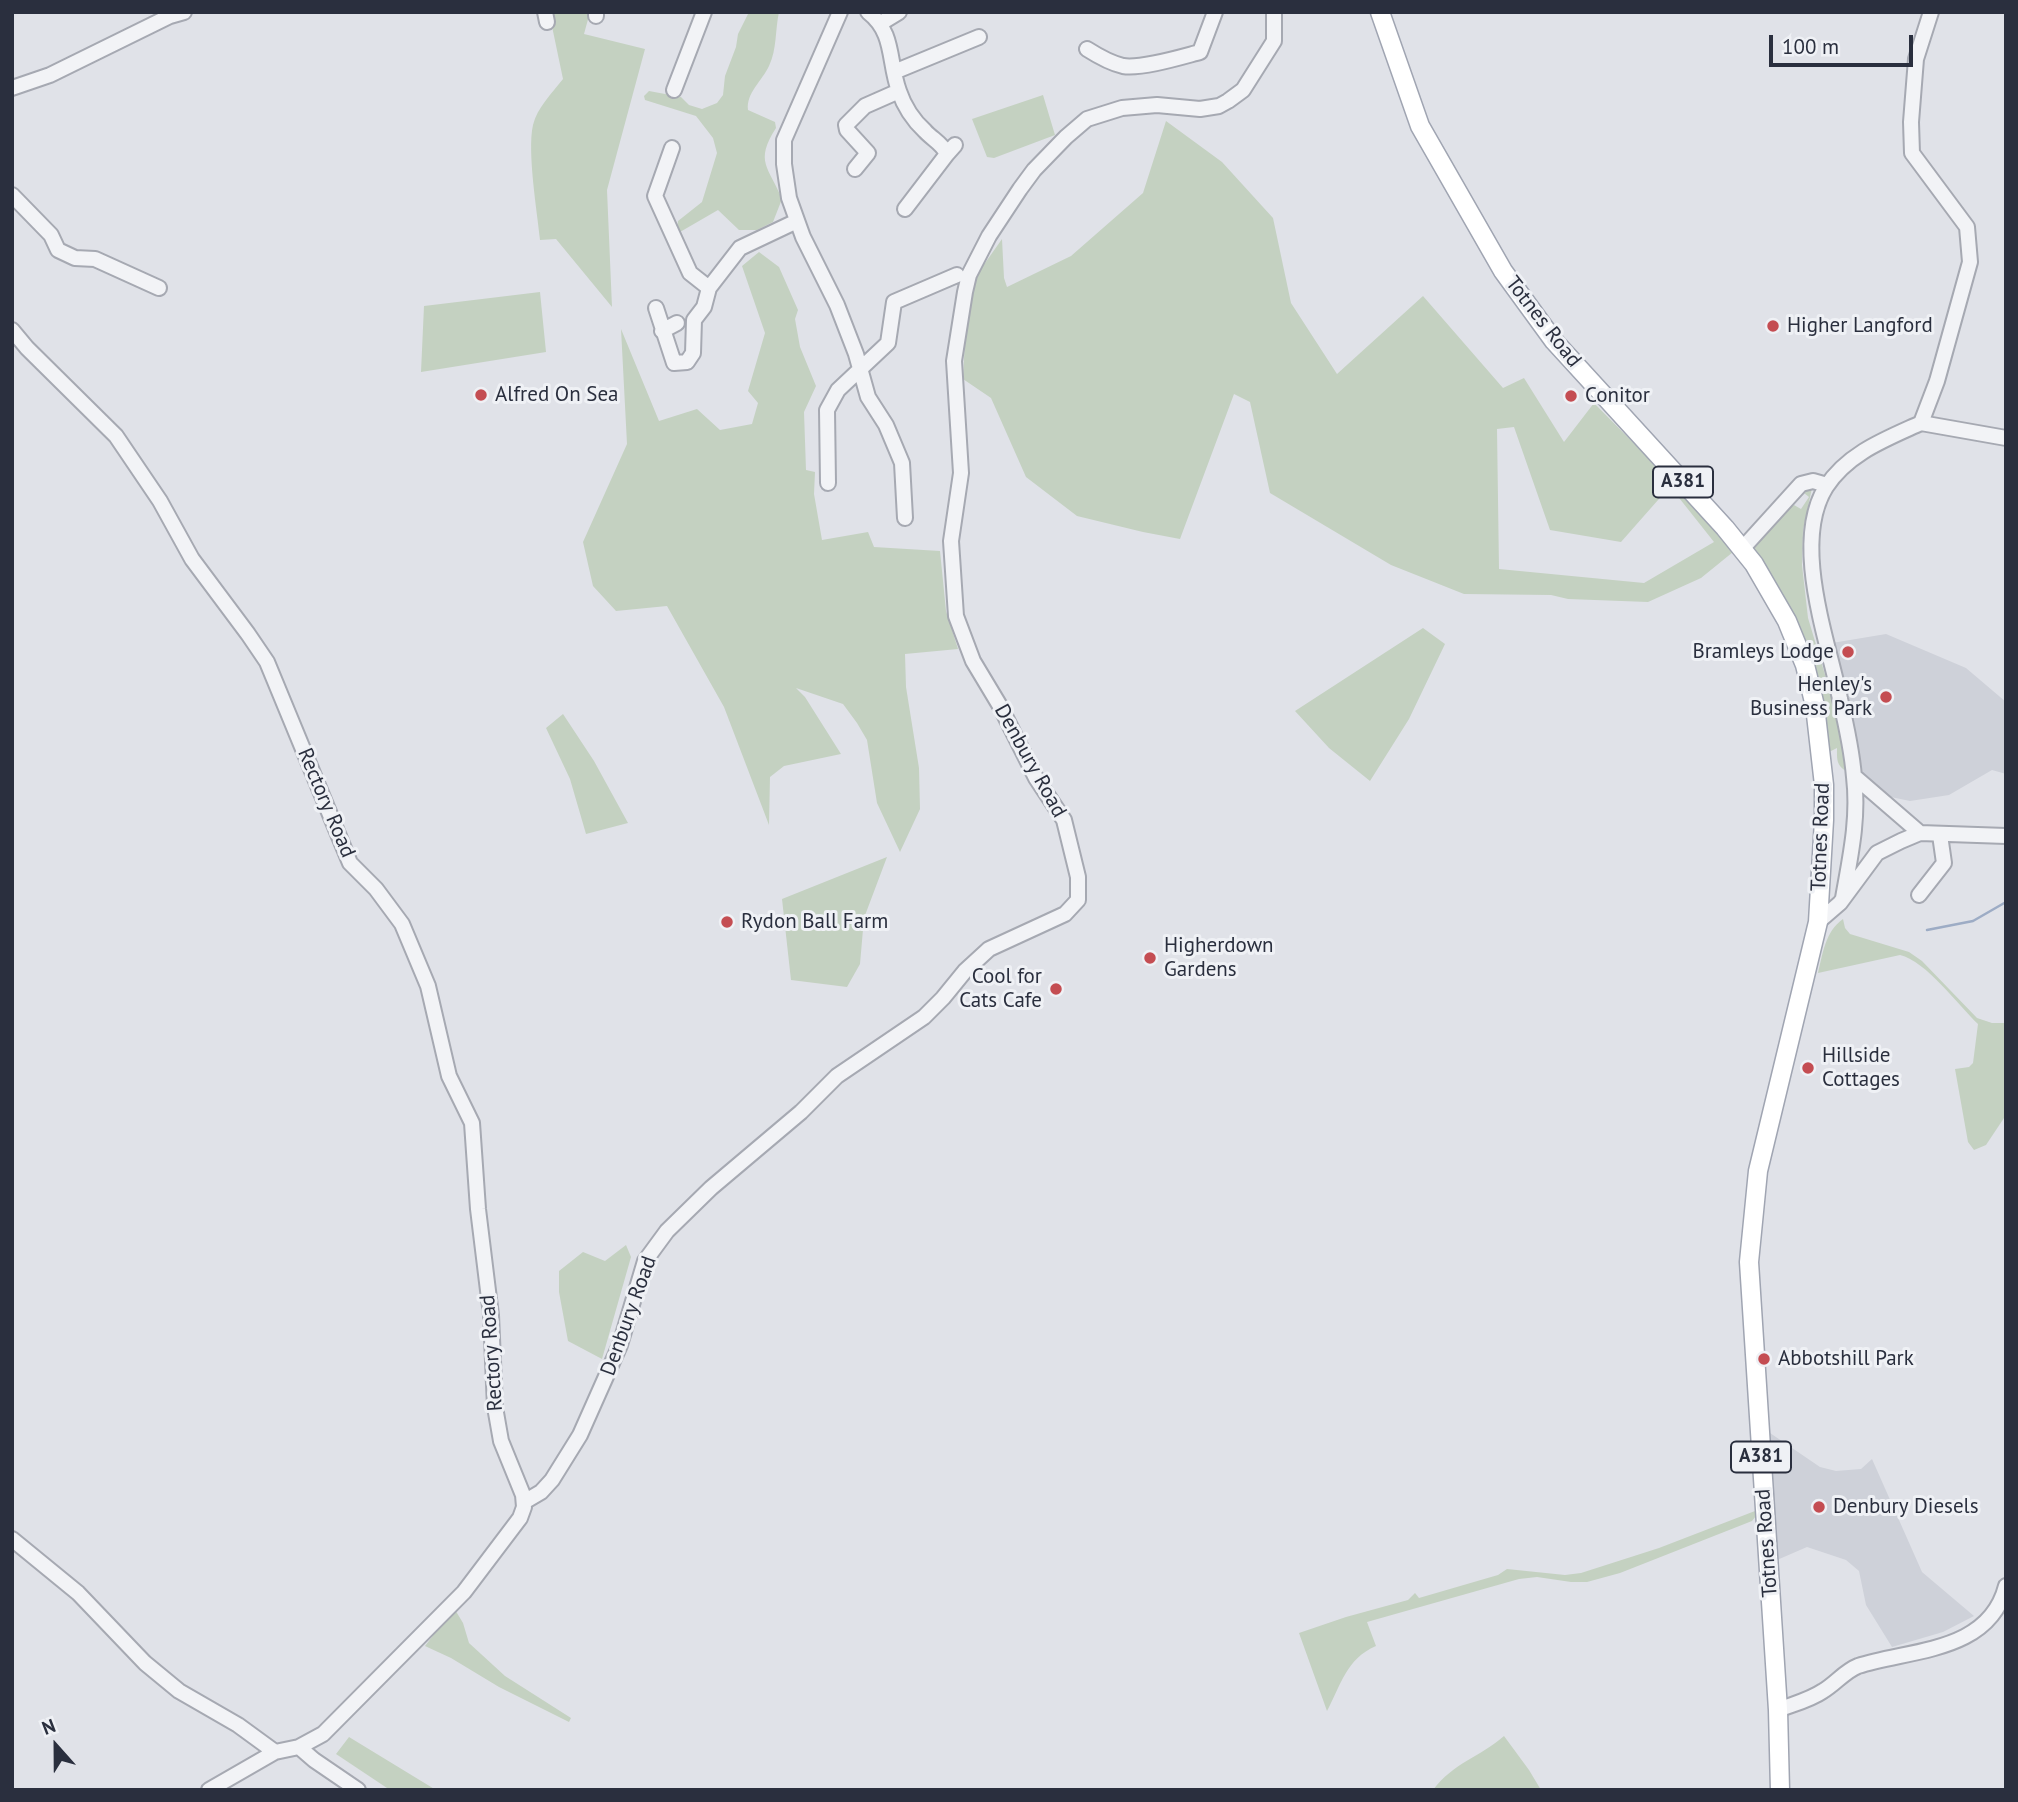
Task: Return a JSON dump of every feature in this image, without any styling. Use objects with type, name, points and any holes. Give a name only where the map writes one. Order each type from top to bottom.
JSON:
[{"type":"main road","name":"Totnes Road","points":[[1380,12],[1420,126],[1503,271],[1554,341],[1742,549],[1771,591],[1787,621],[1805,666],[1815,706],[1824,785],[1818,922],[1758,1171],[1749,1262],[1778,1710],[1780,1790]]},
{"type":"street","points":[[12,88],[50,75],[170,16],[184,12]]},
{"type":"street","points":[[674,90],[704,12]]},
{"type":"street","points":[[840,12],[784,140],[789,198],[803,237],[837,305],[856,354],[868,397],[886,425],[902,463],[905,518]]},
{"type":"street","points":[[868,12],[881,23],[899,91],[917,123],[942,146],[951,149],[905,208]]},
{"type":"street","points":[[881,23],[899,12]]},
{"type":"street","points":[[1087,49],[1100,58],[1124,66],[1169,61],[1200,52],[1215,12]]},
{"type":"street","name":"Denbury Road","points":[[299,1747],[323,1734],[464,1592],[520,1518],[524,1502],[541,1492],[552,1480],[580,1435],[620,1345],[645,1261],[667,1231],[711,1188],[801,1112],[837,1076],[924,1017],[965,971],[989,949],[1065,914],[1078,900],[1079,877],[1064,820],[1036,778],[1000,706],[974,662],[956,616],[951,541],[961,473],[954,361],[965,292],[969,275],[989,236],[1034,170],[1066,137],[1087,119],[1112,110],[1157,105],[1200,109],[1219,106],[1228,101],[1243,90],[1274,41],[1274,12]]},
{"type":"street","points":[[1921,423],[1937,381],[1970,262],[1967,227],[1912,153],[1911,122],[1916,59],[1931,12]]},
{"type":"street","points":[[894,72],[979,37]]},
{"type":"street","points":[[855,169],[868,153],[847,130],[846,125],[865,106],[899,91]]},
{"type":"street","points":[[673,148],[655,196],[690,273],[709,288]]},
{"type":"street","points":[[12,195],[51,235],[58,250],[75,258],[96,258],[159,288]]},
{"type":"street","points":[[656,308],[674,363],[687,362],[693,353],[694,320],[704,307],[709,288],[740,248],[797,221]]},
{"type":"street","points":[[828,482],[827,410],[838,390],[888,343],[894,302],[957,275]]},
{"type":"street","points":[[662,331],[677,323]]},
{"type":"street","name":"Rectory Road","points":[[12,330],[116,436],[147,480],[192,559],[267,662],[350,863],[376,889],[402,924],[428,986],[449,1076],[472,1123],[478,1209],[491,1315],[495,1407],[501,1441],[524,1502]]},
{"type":"street","points":[[1843,898],[1855,835],[1854,776],[1812,564],[1814,522],[1827,485],[1850,460],[1885,437],[1921,423],[2006,438]]},
{"type":"street","points":[[1742,549],[1801,484],[1809,481],[1827,485]]},
{"type":"street","points":[[1854,776],[1920,833]]},
{"type":"street","points":[[1818,922],[1840,903],[1877,853],[1920,833],[2006,836]]},
{"type":"street","points":[[1919,895],[1944,863],[1940,835]]},
{"type":"street","points":[[12,1539],[78,1593],[145,1663],[179,1691],[238,1725],[275,1752]]},
{"type":"street","points":[[1778,1710],[1822,1692],[1856,1667],[1919,1654],[1960,1638],[1989,1621],[2006,1586]]},
{"type":"street","points":[[209,1790],[275,1752],[299,1747],[358,1790]]},
{"type":"shaded area","points":[[1886,634],[1966,668],[2006,702],[2006,774],[1992,770],[1949,795],[1910,801],[1862,791],[1826,644]]},
{"type":"shaded area","points":[[1770,1433],[1820,1467],[1836,1471],[1861,1469],[1872,1459],[1922,1572],[1974,1616],[1943,1632],[1892,1647],[1866,1605],[1859,1571],[1846,1560],[1807,1547],[1777,1560],[1769,1457]]},
{"type":"green space","points":[[549,12],[590,12],[584,34],[645,49],[607,190],[612,307],[556,239],[540,240],[531,136],[541,107],[563,79]]},
{"type":"green space","points":[[749,12],[779,12],[772,60],[749,98],[748,110],[775,122],[776,128],[769,140],[765,157],[782,199],[773,222],[757,230],[739,230],[718,210],[680,232],[677,228],[678,221],[702,202],[717,153],[713,138],[696,116],[645,100],[644,96],[649,91],[681,97],[689,105],[702,109],[717,103],[723,95],[725,76],[738,34]]},
{"type":"green space","points":[[1043,95],[1055,135],[994,158],[987,157],[972,119]]},
{"type":"green space","points":[[1166,121],[1222,162],[1273,218],[1291,303],[1337,374],[1423,296],[1503,388],[1524,378],[1564,442],[1594,403],[1673,483],[1621,542],[1550,530],[1514,427],[1497,429],[1499,569],[1644,583],[1714,542],[1672,489],[1676,484],[1738,548],[1701,578],[1648,602],[1568,599],[1551,595],[1464,594],[1391,565],[1270,493],[1250,402],[1234,394],[1180,539],[1077,516],[1026,477],[991,398],[963,379],[967,297],[978,273],[1002,239],[1007,287],[1071,256],[1143,193]]},
{"type":"green space","points":[[759,252],[779,267],[798,310],[795,319],[800,347],[816,386],[804,412],[806,470],[815,472],[814,494],[822,540],[868,532],[874,547],[940,551],[946,611],[958,649],[905,654],[906,687],[919,768],[920,809],[900,852],[877,803],[867,740],[843,704],[796,688],[805,697],[841,754],[784,766],[770,777],[769,825],[724,707],[667,606],[616,611],[593,586],[583,542],[627,444],[621,329],[659,421],[697,409],[720,430],[752,424],[758,403],[748,391],[765,333],[742,266]]},
{"type":"green space","points":[[540,292],[546,352],[421,372],[424,306]]},
{"type":"green space","points":[[1812,488],[1803,530],[1802,565],[1808,618],[1841,728],[1848,772],[1839,765],[1837,748],[1829,752],[1818,700],[1747,547],[1765,527],[1794,505],[1801,509],[1809,497],[1804,493]]},
{"type":"green space","points":[[1423,628],[1445,644],[1409,719],[1370,781],[1329,748],[1295,711]]},
{"type":"green space","points":[[563,714],[594,761],[628,823],[586,834],[570,779],[546,728]]},
{"type":"green space","points":[[887,857],[864,918],[860,964],[847,987],[791,980],[782,899]]},
{"type":"green space","points":[[1843,919],[1850,934],[1909,952],[1922,961],[1977,1018],[1992,1023],[2006,1023],[2006,1115],[1986,1145],[1974,1150],[1968,1142],[1955,1069],[1969,1067],[1973,1063],[1978,1024],[1931,974],[1900,955],[1818,973],[1828,937]]},
{"type":"green space","points":[[626,1245],[631,1257],[602,1359],[568,1341],[559,1292],[559,1271],[583,1252],[605,1261]]},
{"type":"green space","points":[[1755,1511],[1756,1516],[1752,1521],[1620,1573],[1587,1582],[1537,1577],[1519,1579],[1367,1622],[1376,1646],[1351,1665],[1327,1711],[1299,1633],[1408,1600],[1415,1593],[1419,1598],[1498,1575],[1507,1569],[1565,1575],[1581,1573],[1659,1548]]},
{"type":"green space","points":[[454,1608],[463,1623],[469,1643],[505,1676],[571,1718],[569,1722],[425,1646]]},
{"type":"green space","points":[[1504,1736],[1541,1790],[1433,1790],[1449,1773]]},
{"type":"green space","points":[[349,1737],[436,1790],[390,1790],[336,1754]]},
{"type":"waterway","points":[[1927,930],[1973,921],[2006,902]]},
{"type":"place","name":"Higher Langford","points":[[1773,326]]},
{"type":"place","name":"Alfred On Sea","points":[[481,395]]},
{"type":"place","name":"Conitor","points":[[1571,396]]},
{"type":"place","name":"Bramleys Lodge","points":[[1848,652]]},
{"type":"place","name":"Henley's Business Park","points":[[1886,697]]},
{"type":"place","name":"Rydon Ball Farm","points":[[727,922]]},
{"type":"place","name":"Higherdown Gardens","points":[[1150,958]]},
{"type":"place","name":"Cool for Cats Cafe","points":[[1056,989]]},
{"type":"place","name":"Hillside Cottages","points":[[1808,1068]]},
{"type":"place","name":"Abbotshill Park","points":[[1764,1359]]},
{"type":"place","name":"Denbury Diesels","points":[[1819,1507]]}]
